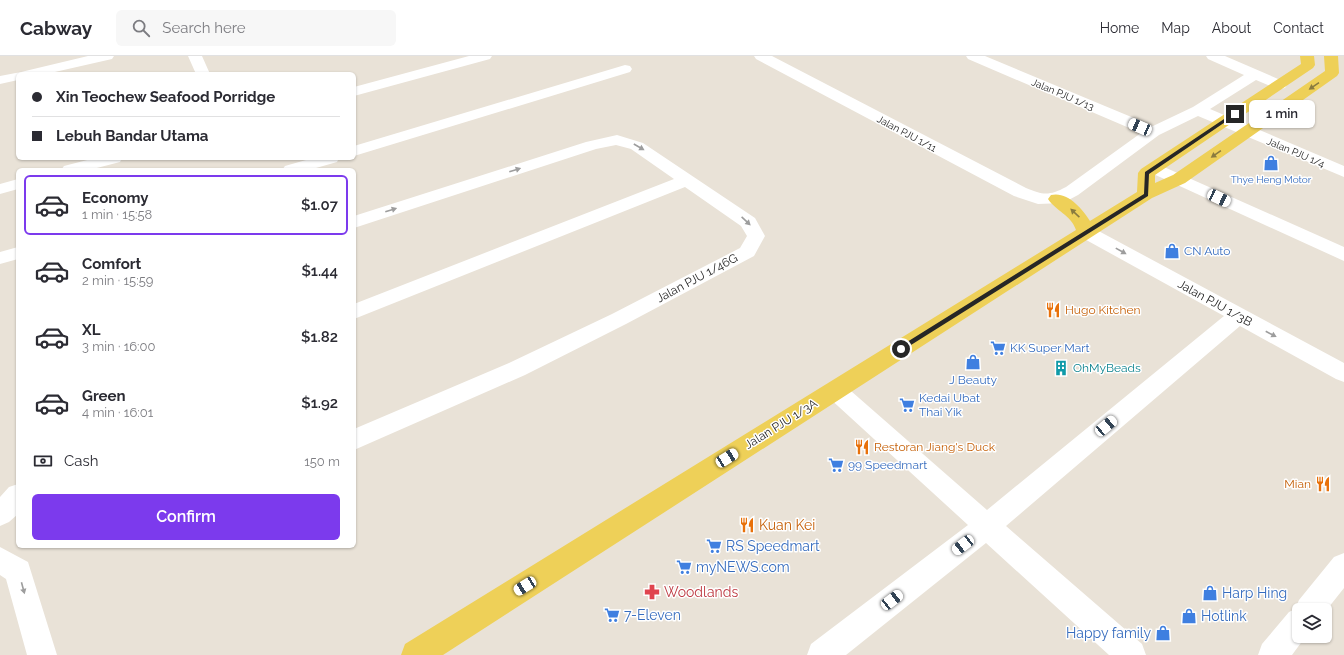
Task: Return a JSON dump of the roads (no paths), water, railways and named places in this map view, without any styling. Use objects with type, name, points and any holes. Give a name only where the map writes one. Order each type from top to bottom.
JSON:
[{"type":"main road","points":[[1146,194],[1147,173],[1308,65],[1307,56]]},
{"type":"main road","name":"Jalan PJU 1/3A","points":[[416,655],[446,646],[835,390],[1146,194],[1179,179],[1332,73],[1331,56]]},
{"type":"main road","points":[[1057,199],[1078,215],[1084,223],[1086,232]]},
{"type":"street","points":[[36,72],[107,56]]},
{"type":"street","points":[[195,56],[202,72]]},
{"type":"street","points":[[356,91],[485,56]]},
{"type":"street","name":"Jalan PJU 1/11","points":[[761,56],[1020,192],[1038,199],[1057,199]]},
{"type":"street","name":"Jalan PJU 1/13","points":[[973,56],[1153,132]]},
{"type":"street","points":[[1212,56],[1280,85]]},
{"type":"street","points":[[356,150],[625,69]]},
{"type":"street","points":[[1057,199],[1072,191],[1153,132],[1198,110],[1255,74]]},
{"type":"street","points":[[0,80],[16,76]]},
{"type":"street","name":"Jalan PJU 1/4","points":[[1198,110],[1344,172]]},
{"type":"street","name":"Jalan PJU 1/46G","points":[[356,221],[604,142],[617,140],[637,146],[688,180],[748,222],[756,236],[747,252],[619,319],[517,369],[356,439]]},
{"type":"street","points":[[77,168],[107,160]]},
{"type":"street","points":[[298,168],[324,160]]},
{"type":"street","points":[[1155,168],[1344,255]]},
{"type":"street","points":[[356,311],[688,180]]},
{"type":"street","points":[[0,189],[16,185]]},
{"type":"street","name":"Jalan PJU 1/3B","points":[[1086,232],[1344,373]]},
{"type":"street","points":[[0,258],[16,253]]},
{"type":"street","points":[[822,655],[986,527],[1238,316]]},
{"type":"street","points":[[835,390],[986,527],[1131,655]]},
{"type":"street","points":[[0,560],[18,571],[42,655]]},
{"type":"street","points":[[1315,603],[1344,566]]},
{"type":"street","points":[[1273,655],[1292,631]]},
{"type":"place","name":"Thye Heng Motor","points":[[1271,163]]},
{"type":"place","name":"CN Auto","points":[[1172,251]]},
{"type":"place","name":"Hugo Kitchen","points":[[1053,310]]},
{"type":"place","name":"KK Super Mart","points":[[998,348]]},
{"type":"place","name":"J Beauty","points":[[973,362]]},
{"type":"place","name":"OhMyBeads","points":[[1061,368]]},
{"type":"place","name":"Kedai Ubat Thai Yik","points":[[907,405]]},
{"type":"place","name":"Restoran Jiang's Duck","points":[[862,447]]},
{"type":"place","name":"99 Speedmart","points":[[836,465]]},
{"type":"place","name":"Mian","points":[[1323,484]]},
{"type":"place","name":"Kuan Kei","points":[[747,525]]},
{"type":"place","name":"RS Speedmart","points":[[714,546]]},
{"type":"place","name":"myNEWS.com","points":[[684,567]]},
{"type":"place","name":"Woodlands","points":[[652,592]]},
{"type":"place","name":"Harp Hing","points":[[1210,593]]},
{"type":"place","name":"7-Eleven","points":[[612,615]]},
{"type":"place","name":"Hotlink","points":[[1189,616]]},
{"type":"place","name":"Happy family","points":[[1163,633]]}]
